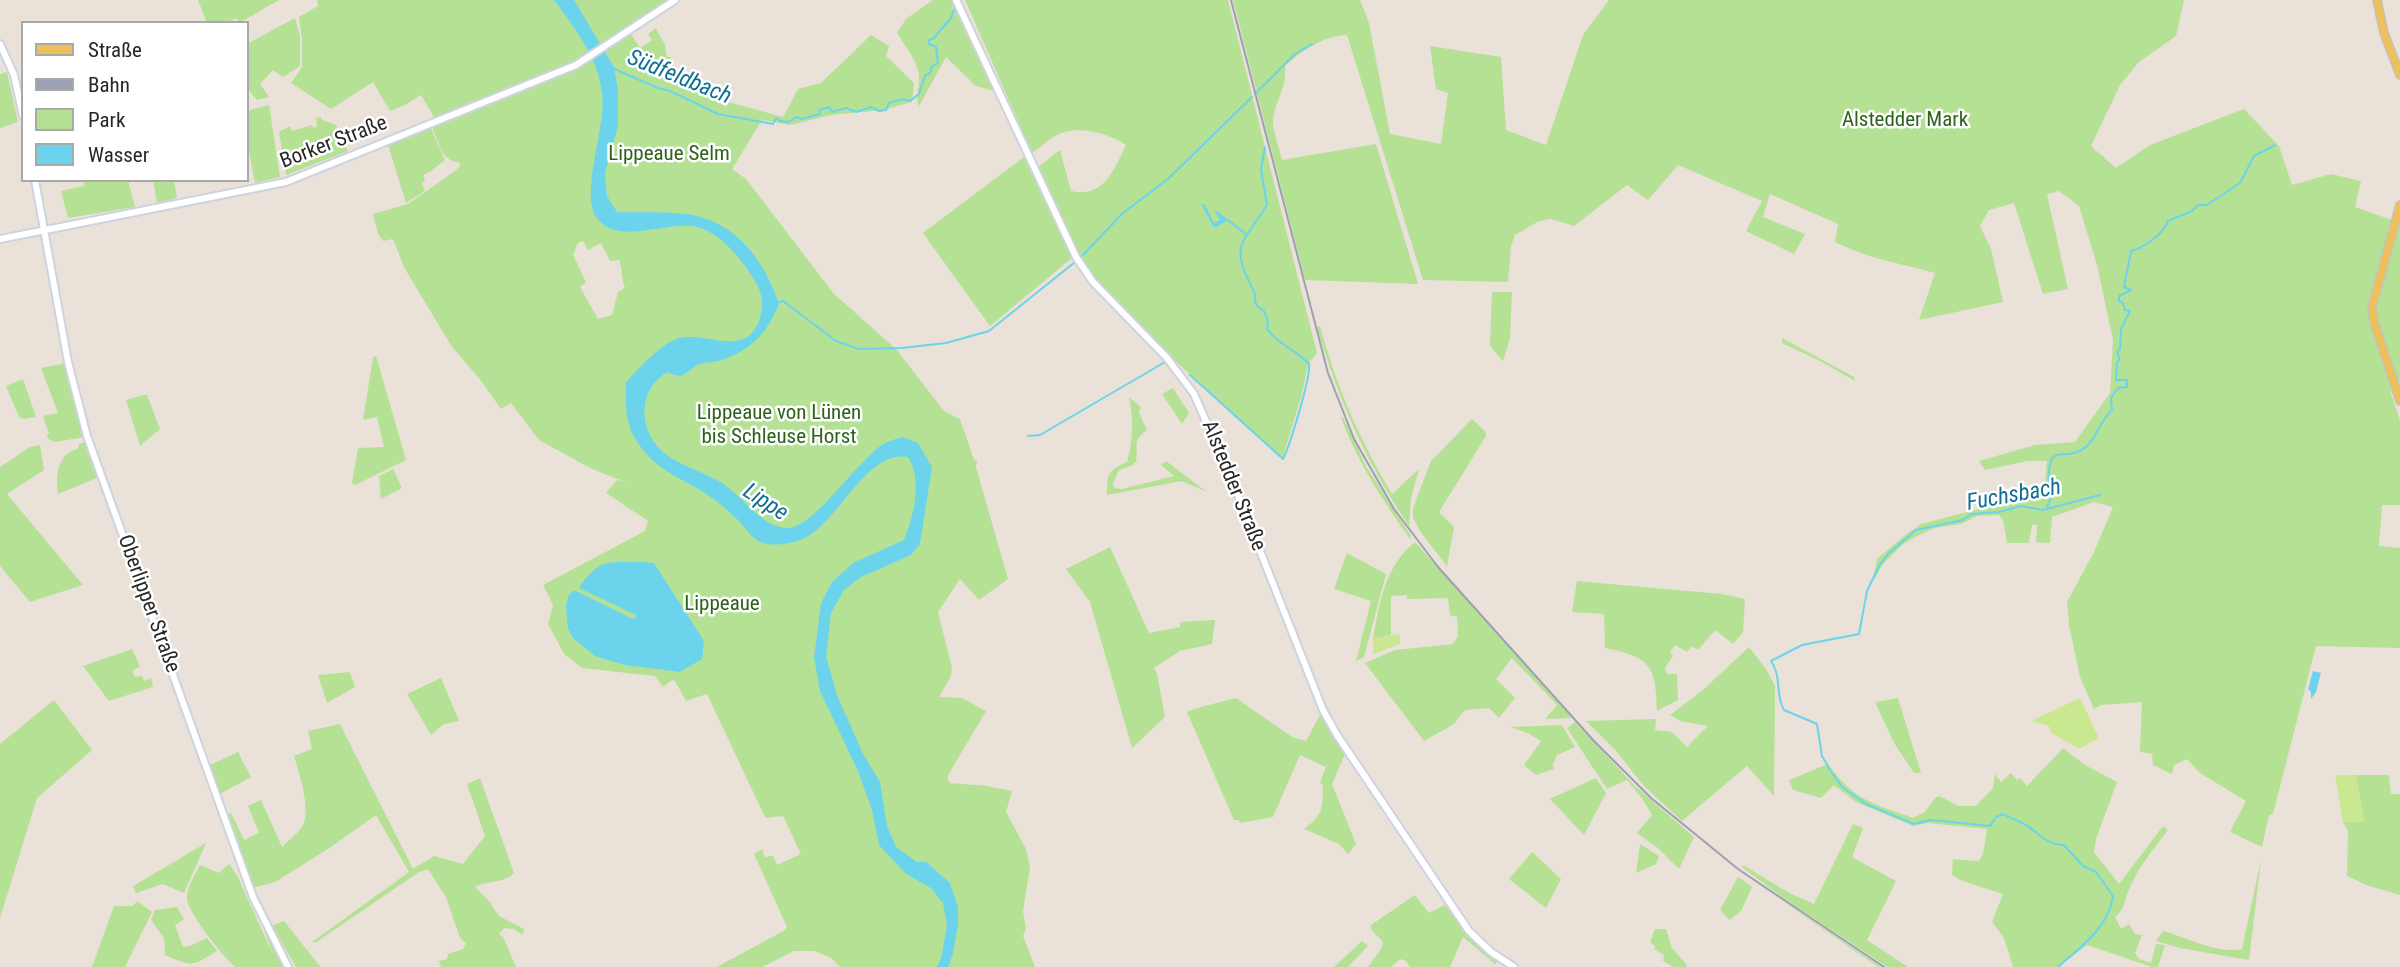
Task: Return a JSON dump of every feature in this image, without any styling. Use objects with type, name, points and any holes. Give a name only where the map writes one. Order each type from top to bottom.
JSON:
[{"type":"main road","points":[[2376,0],[2400,75]]},
{"type":"main road","points":[[2400,205],[2372,307],[2374,322],[2400,401]]},
{"type":"street","name":"Borker Straße","points":[[0,239],[286,182],[586,59],[675,0]]},
{"type":"street","name":"Alstedder Straße","points":[[956,0],[1076,257],[1100,289],[1167,358],[1194,394],[1232,480],[1323,710],[1336,735],[1468,931],[1491,952],[1514,967]]},
{"type":"street","points":[[0,44],[14,75],[21,107]]},
{"type":"street","name":"Oberlipper Straße","points":[[35,182],[68,362],[87,436],[245,874],[266,926],[288,967]]},
{"type":"green space","points":[[198,0],[279,0],[242,21],[237,18],[230,21],[206,21]]},
{"type":"green space","points":[[317,0],[668,0],[627,28],[640,48],[652,40],[648,34],[656,28],[665,45],[667,57],[671,57],[669,70],[672,77],[721,100],[783,117],[798,89],[821,83],[871,35],[889,46],[886,56],[914,83],[912,102],[883,110],[831,115],[790,125],[762,120],[732,169],[746,179],[834,294],[896,349],[944,411],[960,419],[974,460],[977,461],[976,467],[1008,579],[979,600],[960,579],[938,612],[952,668],[951,676],[939,697],[962,698],[986,711],[947,777],[950,783],[1012,791],[1006,812],[1026,849],[1030,867],[1023,911],[1026,928],[1023,936],[1035,967],[840,967],[831,958],[814,951],[794,951],[762,967],[717,967],[787,927],[754,854],[762,849],[765,857],[773,856],[777,865],[801,854],[783,816],[766,818],[764,815],[707,694],[686,701],[675,681],[672,680],[663,687],[655,676],[582,668],[564,654],[548,624],[553,605],[543,585],[645,531],[648,521],[606,493],[617,480],[632,485],[590,468],[539,440],[511,403],[501,409],[452,347],[405,269],[393,239],[383,241],[378,234],[373,214],[408,204],[455,171],[460,166],[459,162],[449,159],[442,151],[433,129],[433,126],[440,122],[421,95],[390,111],[373,82],[331,109],[291,83],[302,67],[299,17],[318,6]],"holes":[[[583,241],[588,250],[601,243],[610,261],[619,260],[625,288],[618,292],[612,315],[598,319],[580,287],[586,282],[573,255],[578,243]]]},
{"type":"green space","points":[[933,0],[952,0],[997,92],[976,86],[946,57],[919,106],[917,66],[897,33],[906,19]]},
{"type":"green space","points":[[965,0],[1228,0],[1317,353],[1308,364],[1283,457],[1172,358],[1092,274],[1077,251],[1038,167],[1060,150],[1071,191],[1091,191],[1099,187],[1112,173],[1126,145],[1110,137],[1082,130],[1055,136],[1032,153]]},
{"type":"green space","name":"Alstedder Mark","points":[[1233,0],[1360,0],[1369,23],[1390,134],[1441,144],[1448,93],[1436,89],[1430,46],[1501,57],[1506,130],[1546,145],[1583,35],[1609,0],[2184,0],[2176,36],[2139,62],[2120,85],[2091,146],[2116,168],[2150,145],[2244,109],[2279,146],[2292,185],[2331,174],[2361,181],[2355,207],[2392,220],[2369,301],[2372,323],[2390,376],[2391,393],[2400,420],[2400,505],[2382,505],[2379,546],[2400,548],[2400,648],[2316,646],[2262,847],[2230,832],[2246,801],[2200,773],[2187,759],[2174,765],[2172,774],[2153,765],[2152,754],[2140,752],[2142,702],[2101,705],[2094,709],[2080,677],[2067,602],[2094,552],[2113,507],[2094,502],[2052,517],[2050,543],[2036,542],[2037,525],[2032,525],[2029,543],[2007,543],[2003,520],[1999,515],[1977,516],[1961,524],[1934,528],[1902,545],[1883,564],[1873,582],[1877,559],[1921,524],[2044,492],[2047,461],[2027,461],[1985,470],[1979,461],[2035,445],[2075,442],[2110,393],[2113,340],[2097,265],[2079,206],[2059,191],[2047,194],[2068,289],[2043,294],[2014,203],[1989,210],[1980,226],[1991,249],[2003,302],[1919,320],[1935,273],[1872,257],[1835,242],[1838,224],[1770,194],[1763,217],[1805,234],[1794,254],[1746,231],[1762,201],[1678,165],[1648,200],[1627,185],[1574,226],[1551,219],[1539,221],[1515,235],[1511,246],[1508,282],[1423,280],[1347,35],[1313,45],[1285,66],[1284,82],[1273,121],[1282,160],[1376,144],[1418,284],[1305,280]]},
{"type":"green space","points":[[295,18],[300,36],[300,66],[283,77],[273,70],[260,84],[269,97],[257,100],[248,89],[248,43]]},
{"type":"green space","points":[[7,72],[18,122],[0,128],[0,74]]},
{"type":"green space","points":[[269,105],[280,177],[255,183],[248,145],[248,111]]},
{"type":"green space","points":[[321,117],[322,120],[336,125],[348,151],[286,175],[279,132],[290,126],[292,131],[312,125],[314,128],[317,126],[316,118]]},
{"type":"green space","points":[[431,128],[445,160],[423,175],[425,180],[422,184],[425,191],[406,203],[388,145]]},
{"type":"green space","points":[[1024,157],[1072,258],[990,326],[923,233]]},
{"type":"green space","points":[[83,182],[129,182],[135,207],[68,218],[61,191],[84,186]]},
{"type":"green space","points":[[153,182],[174,182],[177,198],[157,203]]},
{"type":"green space","points":[[2400,218],[2398,383],[2376,317],[2377,301]]},
{"type":"green space","points":[[1492,292],[1512,292],[1510,339],[1503,361],[1490,346]]},
{"type":"green space","points":[[1320,326],[1350,413],[1392,494],[1419,469],[1411,498],[1409,526],[1380,479],[1355,430],[1325,354],[1317,327]]},
{"type":"green space","points":[[1782,338],[1854,377],[1855,381],[1782,343]]},
{"type":"green space","points":[[376,356],[406,460],[355,485],[352,483],[358,448],[384,447],[377,417],[363,420],[373,357]]},
{"type":"green space","points":[[66,363],[85,437],[55,442],[48,439],[43,416],[58,413],[41,368]]},
{"type":"green space","points":[[23,379],[36,417],[19,417],[6,386]]},
{"type":"green space","points":[[1173,388],[1189,413],[1182,424],[1162,394]]},
{"type":"green space","points":[[147,395],[160,429],[140,446],[126,400]]},
{"type":"green space","points":[[1129,397],[1141,407],[1139,413],[1147,430],[1137,441],[1136,462],[1119,470],[1113,483],[1114,488],[1122,489],[1174,476],[1161,465],[1166,461],[1207,492],[1182,481],[1107,495],[1110,474],[1127,462],[1129,454],[1132,421]]},
{"type":"green space","points":[[1343,417],[1367,468],[1411,536],[1410,539],[1363,465],[1347,434],[1341,418]]},
{"type":"green space","points":[[1472,419],[1485,431],[1486,436],[1439,512],[1454,527],[1447,566],[1422,534],[1413,518],[1413,508],[1431,461]]},
{"type":"green space","points":[[86,442],[99,477],[58,494],[57,480],[62,460],[71,451],[78,449],[79,444]]},
{"type":"green space","points":[[40,445],[44,470],[7,494],[83,585],[30,602],[0,566],[0,467],[30,447]]},
{"type":"green space","points":[[393,469],[402,488],[381,499],[379,476]]},
{"type":"green space","points":[[1415,542],[1572,718],[1545,719],[1557,705],[1512,658],[1496,679],[1515,698],[1499,718],[1489,708],[1465,710],[1454,724],[1424,741],[1365,663],[1395,650],[1453,644],[1458,636],[1457,617],[1450,615],[1448,598],[1407,599],[1407,595],[1391,596],[1391,635],[1373,639],[1381,599],[1390,574]]},
{"type":"green space","points":[[1110,547],[1149,633],[1180,627],[1180,622],[1215,620],[1212,644],[1180,651],[1154,668],[1165,717],[1132,748],[1090,602],[1066,569]]},
{"type":"green space","points":[[1347,553],[1386,574],[1364,657],[1356,661],[1371,601],[1334,589]]},
{"type":"green space","points":[[1577,581],[1722,594],[1745,599],[1743,632],[1733,644],[1715,630],[1698,650],[1692,646],[1687,652],[1675,645],[1670,653],[1673,656],[1665,668],[1667,674],[1677,674],[1678,700],[1657,711],[1655,683],[1648,666],[1632,655],[1605,648],[1604,614],[1572,612]]},
{"type":"green space","points":[[1400,634],[1400,644],[1373,654],[1373,639]]},
{"type":"green space","points":[[1749,647],[1775,686],[1774,796],[1747,766],[1682,821],[1643,785],[1616,751],[1586,721],[1656,719],[1655,730],[1672,732],[1687,747],[1708,726],[1680,721],[1670,715],[1703,690]]},
{"type":"green space","points":[[132,649],[140,666],[132,671],[135,677],[142,676],[144,681],[151,678],[153,687],[109,701],[83,666]]},
{"type":"green space","points":[[350,672],[355,687],[327,703],[318,675]]},
{"type":"green space","points":[[441,678],[459,721],[444,724],[431,735],[407,694]]},
{"type":"green space","points":[[1236,698],[1292,737],[1306,741],[1322,711],[1345,754],[1332,784],[1356,844],[1348,854],[1339,844],[1304,829],[1316,819],[1321,810],[1323,784],[1320,783],[1326,767],[1300,755],[1273,817],[1240,823],[1239,820],[1234,820],[1187,712]]},
{"type":"green space","points":[[1898,698],[1921,773],[1914,773],[1894,743],[1875,702]]},
{"type":"green space","points":[[2080,698],[2099,738],[2079,749],[2050,732],[2049,726],[2031,721]]},
{"type":"green space","points":[[54,700],[92,750],[37,798],[0,918],[0,744]]},
{"type":"green space","points":[[1575,722],[1635,786],[1694,837],[1679,869],[1658,848],[1637,833],[1652,815],[1627,780],[1607,789],[1567,728]]},
{"type":"green space","points":[[340,724],[413,869],[434,856],[463,864],[485,836],[467,784],[480,778],[514,873],[505,879],[475,887],[499,916],[524,929],[523,935],[514,929],[504,928],[499,934],[503,937],[516,967],[441,967],[439,961],[447,959],[448,954],[463,949],[466,943],[460,938],[446,897],[428,869],[419,872],[315,943],[312,942],[409,872],[376,815],[275,882],[252,888],[227,814],[231,813],[244,840],[259,833],[248,806],[261,800],[282,847],[300,830],[305,820],[304,792],[294,756],[312,749],[308,731]]},
{"type":"green space","points":[[1562,725],[1575,747],[1557,755],[1554,769],[1536,775],[1524,765],[1541,741],[1510,727]]},
{"type":"green space","points":[[2063,748],[2085,765],[2117,782],[2096,839],[2094,852],[2119,884],[2163,826],[2168,830],[2141,867],[2122,909],[2115,917],[2121,929],[2129,924],[2135,934],[2142,935],[2135,953],[2139,959],[2151,963],[2156,944],[2165,945],[2158,967],[2087,945],[2058,967],[2013,967],[2004,938],[1992,922],[2003,894],[1952,875],[1953,859],[1979,861],[1983,854],[1987,829],[1928,823],[1913,826],[1856,802],[1834,785],[1821,798],[1793,790],[1789,780],[1828,764],[1847,786],[1865,799],[1913,818],[1925,812],[1939,796],[1959,806],[1976,806],[1993,788],[1995,774],[2001,782],[2011,773],[2027,786]]},
{"type":"green space","points":[[238,752],[251,777],[220,794],[210,765]]},
{"type":"green space","points":[[2335,775],[2356,775],[2364,821],[2343,822]]},
{"type":"green space","points":[[2356,775],[2389,775],[2391,794],[2400,794],[2400,895],[2347,876],[2348,831],[2343,822],[2364,821]]},
{"type":"green space","points":[[1596,778],[1606,793],[1584,835],[1550,799]]},
{"type":"green space","points":[[1853,824],[1863,828],[1852,857],[1896,881],[1867,940],[1908,967],[1887,967],[1742,867],[1743,865],[1789,893],[1814,904]]},
{"type":"green space","points":[[206,843],[184,893],[163,884],[136,893],[133,886]]},
{"type":"green space","points":[[1640,844],[1659,856],[1656,864],[1636,873]]},
{"type":"green space","points":[[1532,852],[1561,879],[1546,908],[1509,879]]},
{"type":"green space","points":[[2261,860],[2249,960],[2156,941],[2163,931],[2212,947],[2242,949]]},
{"type":"green space","points":[[229,864],[237,875],[273,955],[263,927],[286,967],[235,967],[199,923],[188,904],[187,893],[200,865],[219,873]]},
{"type":"green space","points":[[1739,871],[1881,967],[1878,967]]},
{"type":"green space","points":[[1738,877],[1752,887],[1741,911],[1730,920],[1720,910]]},
{"type":"green space","points":[[1415,895],[1429,913],[1445,905],[1469,935],[1500,958],[1495,964],[1463,937],[1450,967],[1410,967],[1406,961],[1400,959],[1391,967],[1368,967],[1383,942],[1371,929],[1371,925]]},
{"type":"green space","points":[[137,901],[152,912],[125,967],[92,967],[114,906],[133,906]]},
{"type":"green space","points":[[177,907],[184,919],[175,925],[183,947],[207,938],[217,951],[192,964],[165,955],[164,938],[151,920],[155,910]]},
{"type":"green space","points":[[284,921],[321,967],[296,967],[272,926]]},
{"type":"green space","points":[[1655,929],[1666,929],[1672,948],[1686,967],[1674,967],[1663,961],[1664,955],[1654,949],[1655,946],[1650,942]]},
{"type":"green space","points":[[1362,941],[1368,946],[1348,967],[1334,967]]},
{"type":"water","points":[[554,0],[574,0],[614,67],[618,90],[618,126],[605,173],[607,196],[617,212],[693,215],[724,227],[737,236],[758,260],[779,304],[764,332],[742,351],[722,360],[699,364],[683,375],[667,372],[658,379],[646,398],[644,409],[653,441],[666,455],[722,483],[761,517],[787,528],[797,526],[822,507],[872,453],[889,441],[902,437],[918,443],[932,467],[920,544],[911,555],[861,577],[844,590],[831,613],[826,656],[837,695],[863,754],[880,782],[887,826],[896,847],[917,862],[926,862],[950,883],[958,907],[958,924],[948,967],[937,967],[947,925],[943,903],[931,888],[906,874],[879,845],[872,810],[858,771],[820,691],[814,657],[821,603],[832,582],[853,563],[904,540],[915,498],[913,466],[908,457],[893,458],[879,465],[865,476],[816,531],[798,541],[773,545],[754,538],[718,502],[664,469],[638,443],[628,421],[626,382],[654,354],[674,340],[685,337],[721,341],[743,339],[752,333],[759,321],[762,311],[761,296],[758,286],[739,258],[719,238],[703,229],[677,226],[632,232],[619,231],[607,227],[597,218],[592,207],[591,193],[601,123],[600,80],[591,55]]},
{"type":"water","points":[[1201,204],[1205,205],[1214,223],[1220,220],[1214,209],[1228,220],[1214,228]]},
{"type":"water","points":[[613,562],[654,563],[704,641],[702,659],[680,672],[625,665],[595,656],[573,638],[568,629],[566,606],[568,597],[574,590],[633,619],[636,618],[636,615],[579,588],[599,566]]},
{"type":"water","points":[[2313,671],[2321,673],[2316,692],[2311,699],[2308,689]]},
{"type":"waterway","name":"Südfeldbach","points":[[612,68],[718,114],[773,124],[776,118],[789,122],[796,117],[802,119],[820,114],[819,110],[829,107],[832,112],[846,108],[856,112],[871,107],[879,111],[886,110],[889,103],[903,99],[910,101],[919,94],[925,76],[931,72],[931,67],[938,63],[936,47],[929,44],[929,40],[933,39],[951,18],[954,10]]},
{"type":"waterway","points":[[1255,94],[1295,54],[1312,44]]},
{"type":"waterway","points":[[1081,257],[1123,213],[1168,179],[1252,97]]},
{"type":"waterway","points":[[2047,507],[2052,496],[2049,492],[2049,474],[2053,457],[2078,452],[2087,446],[2112,410],[2111,398],[2118,388],[2127,387],[2127,380],[2116,380],[2121,329],[2130,311],[2125,310],[2119,296],[2131,290],[2124,287],[2131,251],[2153,240],[2168,221],[2192,211],[2198,205],[2207,205],[2240,183],[2254,156],[2275,145]]},
{"type":"waterway","points":[[1247,235],[1267,205],[1261,169],[1265,147]]},
{"type":"waterway","points":[[1190,375],[1283,459],[1295,426],[1309,364],[1267,329],[1268,321],[1264,311],[1256,304],[1255,294],[1242,264],[1241,250],[1247,235],[1228,220]]},
{"type":"waterway","points":[[777,303],[783,301],[836,341],[859,349],[946,343],[989,331],[1075,262]]},
{"type":"waterway","points":[[1028,436],[1040,435],[1165,362]]},
{"type":"waterway","name":"Fuchsbach","points":[[2058,967],[2093,936],[2106,917],[2113,896],[2096,872],[2083,866],[2064,845],[2047,841],[2024,824],[2003,814],[1996,817],[1990,826],[1931,820],[1914,824],[1866,804],[1842,787],[1830,770],[1822,756],[1817,724],[1784,710],[1771,661],[1802,645],[1859,634],[1867,591],[1879,566],[1888,554],[1916,530],[1963,520],[1971,514],[1999,512],[2021,506],[2043,510],[2100,495]]},
{"type":"railway","points":[[1231,0],[1328,373],[1354,439],[1394,509],[1438,567],[1594,741],[1651,798],[1738,869],[1884,967]]},
{"type":"park label","name":"Lippeaue Selm","points":[[669,155]]},
{"type":"park label","name":"Lippeaue von Lünen bis Schleuse Horst","points":[[779,426]]},
{"type":"park label","name":"Lippeaue","points":[[722,605]]},
{"type":"water label","name":"Lippe","points":[[765,503]]}]
